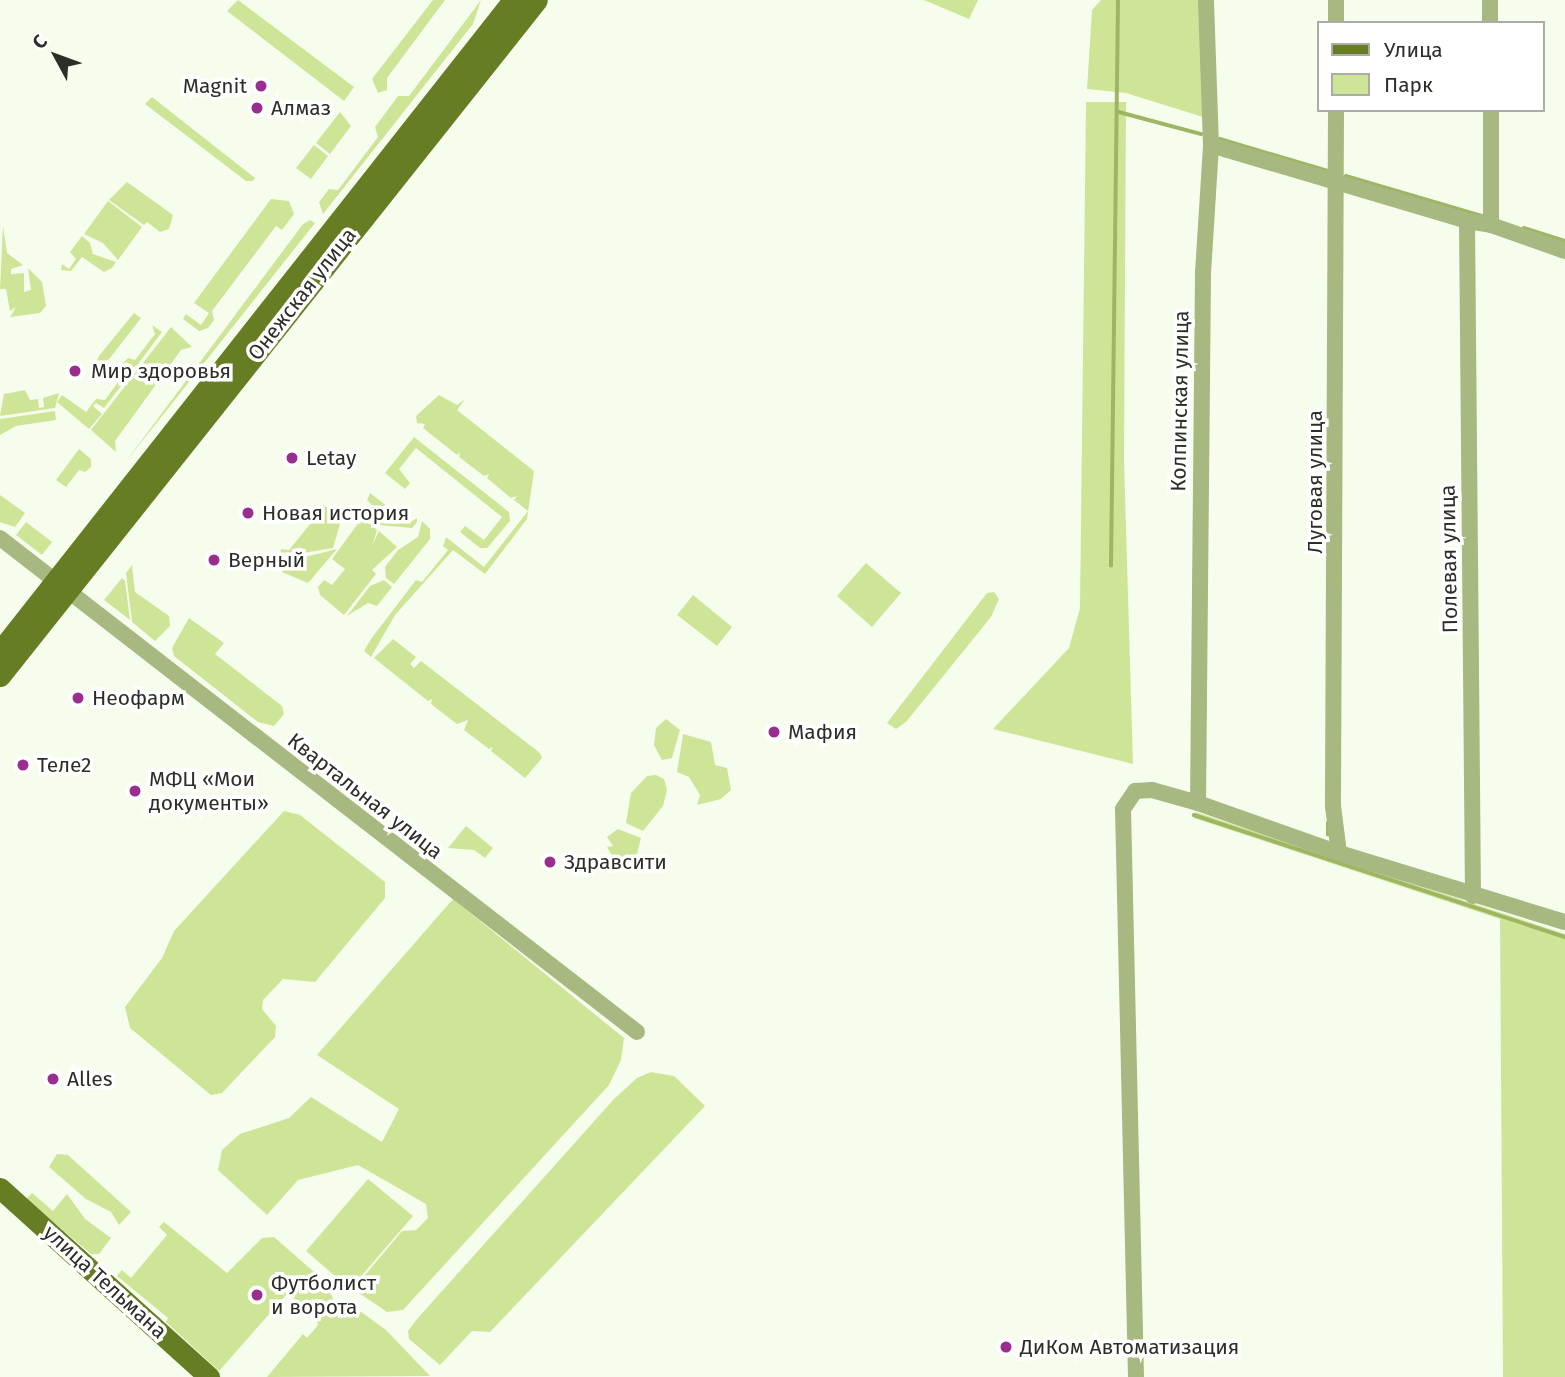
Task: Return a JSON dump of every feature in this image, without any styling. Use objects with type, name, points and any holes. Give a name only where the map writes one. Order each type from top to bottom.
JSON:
[{"type":"main road","name":"Онежская улица","points":[[62,584],[513,0]]},
{"type":"main road","name":"Онежская улица","points":[[62,584],[537,0]]},
{"type":"main road","points":[[0,651],[62,584]]},
{"type":"main road","points":[[0,676],[62,584]]},
{"type":"main road","name":"улица Тельмана","points":[[0,1188],[209,1377]]},
{"type":"street","name":"Колпинская улица","points":[[1198,803],[1203,273],[1211,145],[1206,0]]},
{"type":"street","points":[[1336,0],[1336,21]]},
{"type":"street","points":[[1490,0],[1490,21]]},
{"type":"street","name":"Луговая улица","points":[[1336,112],[1338,181],[1333,806],[1339,853]]},
{"type":"street","points":[[1491,112],[1491,225]]},
{"type":"street","points":[[1211,145],[1467,221],[1491,225],[1565,251]]},
{"type":"street","name":"Полевая улица","points":[[1467,221],[1473,896]]},
{"type":"street","name":"Квартальная улица","points":[[0,538],[637,1032]]},
{"type":"street","points":[[1136,1377],[1123,809],[1135,790],[1142,789],[1198,803],[1339,853],[1565,922]]},
{"type":"green space","points":[[238,0],[354,87],[344,101],[227,11]]},
{"type":"green space","points":[[433,0],[445,0],[387,78],[387,90],[378,93],[372,79]]},
{"type":"green space","points":[[481,0],[473,24],[323,214],[319,202],[329,189],[338,190],[378,137],[375,127],[398,96],[409,96]]},
{"type":"green space","points":[[924,0],[978,0],[969,19]]},
{"type":"green space","points":[[1101,0],[1203,0],[1203,117],[1126,93],[1087,89],[1092,10]]},
{"type":"green space","points":[[152,97],[255,178],[253,181],[246,181],[145,104]]},
{"type":"green space","points":[[1086,102],[1126,102],[1124,460],[1133,764],[993,729],[1069,648],[1080,608]]},
{"type":"green space","points":[[340,112],[351,126],[330,154],[316,143]]},
{"type":"green space","points":[[314,145],[328,156],[311,179],[296,168]]},
{"type":"green space","points":[[127,182],[173,215],[169,229],[160,232],[147,222],[144,225],[109,200]]},
{"type":"green space","points":[[271,199],[289,201],[294,214],[282,230],[276,226],[212,311],[214,320],[208,328],[199,331],[183,319],[186,314],[201,325],[209,313],[194,303]]},
{"type":"green space","points":[[108,201],[142,227],[118,260],[103,243],[84,234]]},
{"type":"green space","points":[[310,220],[315,223],[124,464],[303,224]]},
{"type":"green space","points":[[3,226],[7,253],[23,265],[11,269],[11,274],[24,273],[24,292],[31,290],[28,268],[42,282],[46,306],[40,313],[10,317],[16,307],[10,311],[6,289],[0,289]]},
{"type":"green space","points":[[82,236],[90,243],[93,254],[116,262],[112,268],[104,272],[82,257],[71,271],[61,270],[62,264],[69,269],[76,259],[70,252]]},
{"type":"green space","points":[[134,313],[141,318],[103,367],[96,362],[99,356]]},
{"type":"green space","points":[[152,325],[162,332],[135,368],[126,362],[124,365],[132,372],[104,408],[96,403],[93,406],[102,414],[89,429],[57,402],[62,395],[86,412],[96,399],[105,400],[124,374],[122,364],[128,358],[135,360],[155,334]]},
{"type":"green space","points":[[171,327],[192,347],[181,350],[115,441],[116,452],[91,430]]},
{"type":"green space","points":[[25,390],[30,400],[38,399],[39,408],[44,407],[43,398],[59,393],[55,408],[0,416],[4,394]]},
{"type":"green space","points":[[439,395],[457,405],[465,399],[457,410],[534,471],[527,519],[485,574],[453,550],[395,615],[371,657],[364,651],[371,639],[416,580],[422,582],[448,550],[443,546],[446,537],[484,567],[528,511],[514,500],[517,496],[511,498],[487,478],[489,474],[484,476],[459,457],[460,452],[457,455],[423,428],[425,424],[417,423],[416,416]]},
{"type":"green space","points":[[55,411],[56,420],[16,426],[0,435],[0,419]]},
{"type":"green space","points":[[414,437],[509,512],[510,521],[487,548],[480,548],[460,532],[465,526],[484,540],[502,517],[416,448],[399,469],[410,483],[405,489],[385,473]]},
{"type":"green space","points":[[79,449],[91,459],[91,467],[85,472],[79,470],[66,487],[56,480]]},
{"type":"green space","points":[[370,493],[409,523],[417,518],[417,522],[412,528],[380,525],[378,511],[367,500]]},
{"type":"green space","points":[[0,495],[25,513],[15,527],[0,522]]},
{"type":"green space","points":[[324,505],[341,520],[333,548],[280,557],[281,549],[289,550],[315,518],[311,509]]},
{"type":"green space","points":[[362,518],[377,530],[372,546],[379,531],[397,547],[372,570],[376,574],[344,615],[320,595],[318,587],[324,580],[332,585],[345,569],[332,559]]},
{"type":"green space","points":[[422,521],[430,529],[430,539],[394,584],[386,578],[385,567],[398,550],[418,537]]},
{"type":"green space","points":[[26,522],[52,542],[42,555],[16,535]]},
{"type":"green space","points":[[337,549],[308,583],[282,572],[285,562]]},
{"type":"green space","points":[[866,563],[901,593],[872,627],[837,596]]},
{"type":"green space","points":[[132,565],[135,592],[169,616],[170,626],[155,641],[132,622],[126,573]]},
{"type":"green space","points":[[122,578],[125,581],[130,620],[104,600]]},
{"type":"green space","points":[[384,580],[392,587],[377,606],[368,603],[347,616],[370,586]]},
{"type":"green space","points":[[994,592],[999,599],[991,617],[906,722],[896,729],[887,723],[987,593]]},
{"type":"green space","points":[[693,595],[732,627],[717,646],[677,615]]},
{"type":"green space","points":[[189,618],[224,643],[215,654],[282,706],[284,714],[274,726],[258,722],[174,656],[172,648]]},
{"type":"green space","points":[[393,639],[416,657],[410,664],[414,668],[421,661],[540,753],[542,758],[525,778],[491,751],[493,747],[489,749],[464,730],[468,720],[457,724],[431,704],[432,699],[428,701],[374,658]]},
{"type":"green space","points":[[666,719],[680,730],[672,758],[662,760],[654,745],[656,728]]},
{"type":"green space","points":[[683,734],[711,742],[715,765],[727,768],[731,790],[721,799],[697,805],[700,795],[689,777],[677,772]]},
{"type":"green space","points":[[656,775],[664,779],[667,790],[663,806],[643,831],[626,823],[631,793],[647,776]]},
{"type":"green space","points":[[284,811],[300,815],[385,882],[385,898],[315,982],[283,979],[263,1000],[262,1009],[276,1026],[275,1037],[222,1093],[211,1095],[130,1028],[125,1007],[162,958],[174,931]]},
{"type":"green space","points":[[1196,812],[1565,934],[1565,1377],[1503,1377],[1500,919],[1194,818]]},
{"type":"green space","points":[[466,826],[493,848],[485,858],[474,850],[448,848]]},
{"type":"green space","points":[[618,829],[641,838],[637,854],[624,859],[611,854],[607,847],[613,846],[607,837]]},
{"type":"green space","points":[[453,899],[624,1038],[621,1060],[609,1085],[403,1310],[387,1312],[359,1293],[361,1280],[402,1231],[416,1230],[428,1218],[426,1204],[358,1165],[298,1180],[267,1215],[218,1170],[222,1150],[240,1134],[289,1118],[311,1097],[382,1142],[399,1109],[317,1055]]},
{"type":"green space","points":[[651,1072],[674,1076],[705,1106],[490,1332],[472,1331],[440,1365],[409,1339],[408,1331],[614,1099],[637,1078]]},
{"type":"green space","points":[[57,1154],[68,1155],[131,1212],[119,1225],[111,1212],[86,1199],[49,1167]]},
{"type":"green space","points":[[368,1179],[413,1216],[350,1289],[306,1251]]},
{"type":"green space","points":[[32,1193],[53,1211],[67,1194],[85,1219],[111,1238],[99,1254],[91,1254],[26,1199]]},
{"type":"green space","points":[[164,1222],[227,1273],[262,1238],[274,1237],[329,1285],[334,1303],[346,1314],[360,1311],[386,1330],[430,1376],[267,1377],[303,1334],[307,1338],[318,1325],[316,1318],[287,1294],[219,1371],[166,1322],[168,1318],[117,1276],[122,1270],[131,1278],[167,1235],[159,1227]]},
{"type":"waterway","points":[[1111,566],[1118,0]]},
{"type":"waterway","points":[[1119,112],[1201,134]]},
{"type":"waterway","points":[[1220,139],[1328,171]]},
{"type":"waterway","points":[[1346,176],[1482,216]]},
{"type":"waterway","points":[[1524,228],[1565,241]]},
{"type":"waterway","points":[[1194,815],[1565,937]]},
{"type":"waterway","points":[[1328,823],[1328,835]]},
{"type":"place","name":"Magnit","points":[[261,86]]},
{"type":"place","name":"Алмаз","points":[[257,108]]},
{"type":"place","name":"Мир здоровья","points":[[75,371]]},
{"type":"place","name":"Letay","points":[[292,458]]},
{"type":"place","name":"Новая история","points":[[248,513]]},
{"type":"place","name":"Верный","points":[[214,560]]},
{"type":"place","name":"Неофарм","points":[[78,698]]},
{"type":"place","name":"Мафия","points":[[774,732]]},
{"type":"place","name":"Теле2","points":[[23,765]]},
{"type":"place","name":"МФЦ «Мои документы»","points":[[135,791]]},
{"type":"place","name":"Здравсити","points":[[550,862]]},
{"type":"place","name":"Alles","points":[[53,1079]]},
{"type":"place","name":"Футболист и ворота","points":[[257,1295]]},
{"type":"place","name":"ДиКом Автоматизация","points":[[1006,1347]]}]
